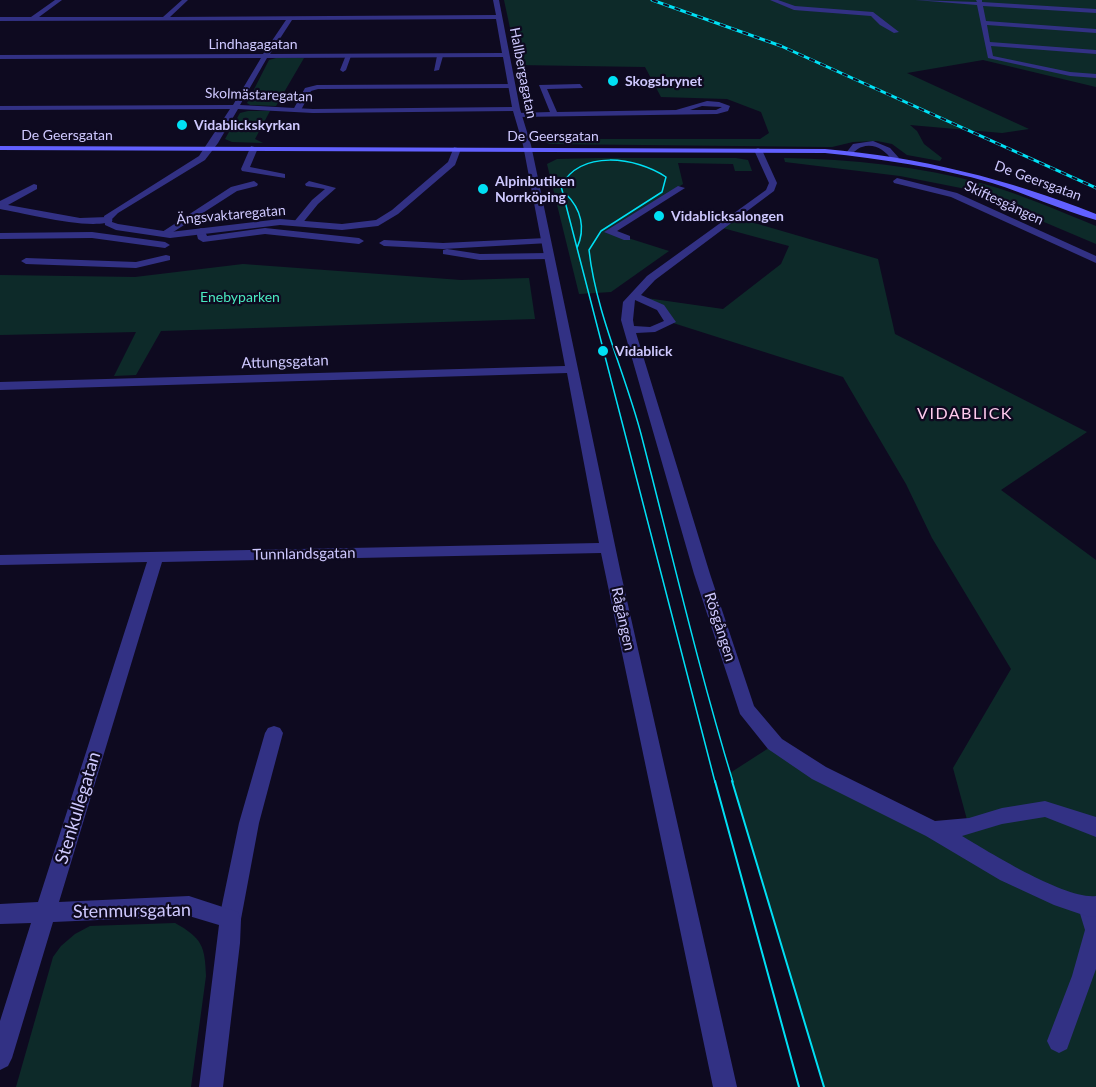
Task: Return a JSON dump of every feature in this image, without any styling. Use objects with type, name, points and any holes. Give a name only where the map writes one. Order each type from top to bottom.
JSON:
[{"type":"main road","name":"De Geersgatan","points":[[0,148],[758,150],[849,153],[895,158],[986,177],[1039,194],[1096,217]]},
{"type":"street","points":[[32,19],[59,0]]},
{"type":"street","points":[[165,18],[185,0]]},
{"type":"street","name":"Hallbergagatan","points":[[496,0],[517,112],[527,150]]},
{"type":"street","points":[[773,0],[781,5],[798,9],[873,14],[882,24],[897,32]]},
{"type":"street","points":[[918,0],[1096,11]]},
{"type":"street","points":[[979,2],[990,57],[1070,74],[1096,76]]},
{"type":"street","points":[[0,19],[500,17]]},
{"type":"street","points":[[0,206],[80,221],[108,220],[107,218],[115,211],[198,162],[210,148],[290,18]]},
{"type":"street","points":[[984,23],[1096,31]]},
{"type":"street","points":[[987,44],[1096,52]]},
{"type":"street","name":"Lindhagagatan","points":[[0,57],[506,55]]},
{"type":"street","points":[[343,70],[348,56]]},
{"type":"street","points":[[436,70],[440,56]]},
{"type":"street","points":[[297,110],[308,90],[317,87],[512,86]]},
{"type":"street","points":[[554,113],[542,87],[580,86]]},
{"type":"street","name":"Skolmästaregatan","points":[[0,108],[236,106],[297,110],[554,113],[717,112],[725,110],[726,106],[702,102],[679,112]]},
{"type":"street","points":[[254,148],[245,169],[282,176]]},
{"type":"street","name":"Ängsvaktaregatan","points":[[108,220],[108,223],[116,227],[166,238],[201,231],[203,239],[298,223],[342,227],[378,224],[452,163],[457,149]]},
{"type":"street","name":"Rågången","points":[[527,150],[570,369],[725,1087]]},
{"type":"street","points":[[629,329],[651,330],[670,322],[664,309],[632,296],[656,274],[770,191],[773,183],[758,150]]},
{"type":"street","name":"Skiftesgången","points":[[897,181],[954,195],[1096,260]]},
{"type":"street","points":[[0,236],[92,235],[166,238],[234,189],[254,184]]},
{"type":"street","points":[[298,223],[315,202],[332,188],[309,184]]},
{"type":"street","points":[[0,206],[34,187]]},
{"type":"street","points":[[627,238],[609,232],[681,188]]},
{"type":"street","points":[[265,227],[359,241]]},
{"type":"street","points":[[26,261],[136,265],[170,261],[166,238]]},
{"type":"street","points":[[414,246],[546,241]]},
{"type":"street","points":[[384,243],[473,256],[549,256]]},
{"type":"street","name":"Rösgången","points":[[632,296],[627,310],[629,329],[702,574],[746,710],[775,744],[819,773],[933,830],[1007,873],[1054,895],[1092,906]]},
{"type":"street","name":"Attungsgatan","points":[[0,387],[570,369]]},
{"type":"street","name":"Tunnlandsgatan","points":[[0,560],[608,548]]},
{"type":"street","name":"Stenkullegatan","points":[[0,1058],[156,557]]},
{"type":"street","points":[[211,1087],[230,919],[249,824],[274,733]]},
{"type":"street","points":[[933,830],[969,827],[1002,816],[1045,809],[1091,824],[1096,828]]},
{"type":"street","name":"Stenmursgatan","points":[[0,914],[189,906],[230,919]]},
{"type":"street","points":[[1059,1041],[1083,976],[1096,930],[1092,906]]},
{"type":"green space","points":[[504,0],[1096,0],[1096,87],[983,60],[907,73],[1029,129],[1002,133],[910,125],[917,131],[924,144],[942,158],[940,161],[907,155],[892,144],[877,141],[853,142],[832,147],[550,144],[542,141],[537,131],[567,139],[760,139],[769,133],[761,112],[727,99],[661,97],[645,67],[518,65]]},
{"type":"green space","points":[[304,58],[276,106],[250,105],[247,103],[269,60]]},
{"type":"green space","points":[[270,111],[255,139],[263,143],[232,142],[225,139],[240,113]]},
{"type":"green space","points":[[736,158],[748,160],[752,171],[735,171],[733,164],[678,163],[683,184],[609,232],[669,251],[611,292],[579,294],[547,164],[557,159]]},
{"type":"green space","points":[[784,158],[885,165],[935,172],[984,184],[1027,198],[1096,226],[1096,244],[966,189],[900,176],[785,162]]},
{"type":"green space","points":[[734,217],[878,259],[895,334],[1087,432],[1001,490],[1096,560],[1096,1087],[824,1087],[730,773],[775,744],[933,830],[969,827],[953,768],[1011,669],[932,538],[906,484],[843,377],[670,322],[669,315],[632,296],[723,309],[781,264],[789,246],[719,227]]},
{"type":"green space","name":"Enebyparken","points":[[243,264],[461,280],[529,278],[535,319],[161,331],[136,375],[114,376],[136,332],[0,335],[0,275],[135,277]]},
{"type":"green space","points":[[175,923],[196,938],[205,957],[206,976],[191,1087],[16,1087],[53,957],[61,946],[75,934],[90,926]]},
{"type":"tram line","points":[[577,248],[561,186],[570,174],[582,166],[610,160],[640,165],[666,177],[662,192],[601,231],[589,250],[604,320],[641,434],[696,652],[733,782]]},
{"type":"tram line","points":[[566,194],[575,206],[580,219],[581,233],[577,248]]},
{"type":"tram line","points":[[577,248],[715,782]]},
{"type":"tram line","points":[[715,781],[799,1087]]},
{"type":"tram line","points":[[732,781],[824,1087]]},
{"type":"railway","points":[[652,0],[781,46],[1096,188]]},
{"type":"place","name":"Skogsbrynet","points":[[613,81]]},
{"type":"place","name":"Vidablickskyrkan","points":[[182,125]]},
{"type":"place","name":"Alpinbutiken Norrköping","points":[[483,189]]},
{"type":"place","name":"Vidablicksalongen","points":[[659,216]]},
{"type":"place","name":"Vidablick","points":[[603,351]]},
{"type":"district","name":"VIDABLICK","points":[[965,414]]}]
